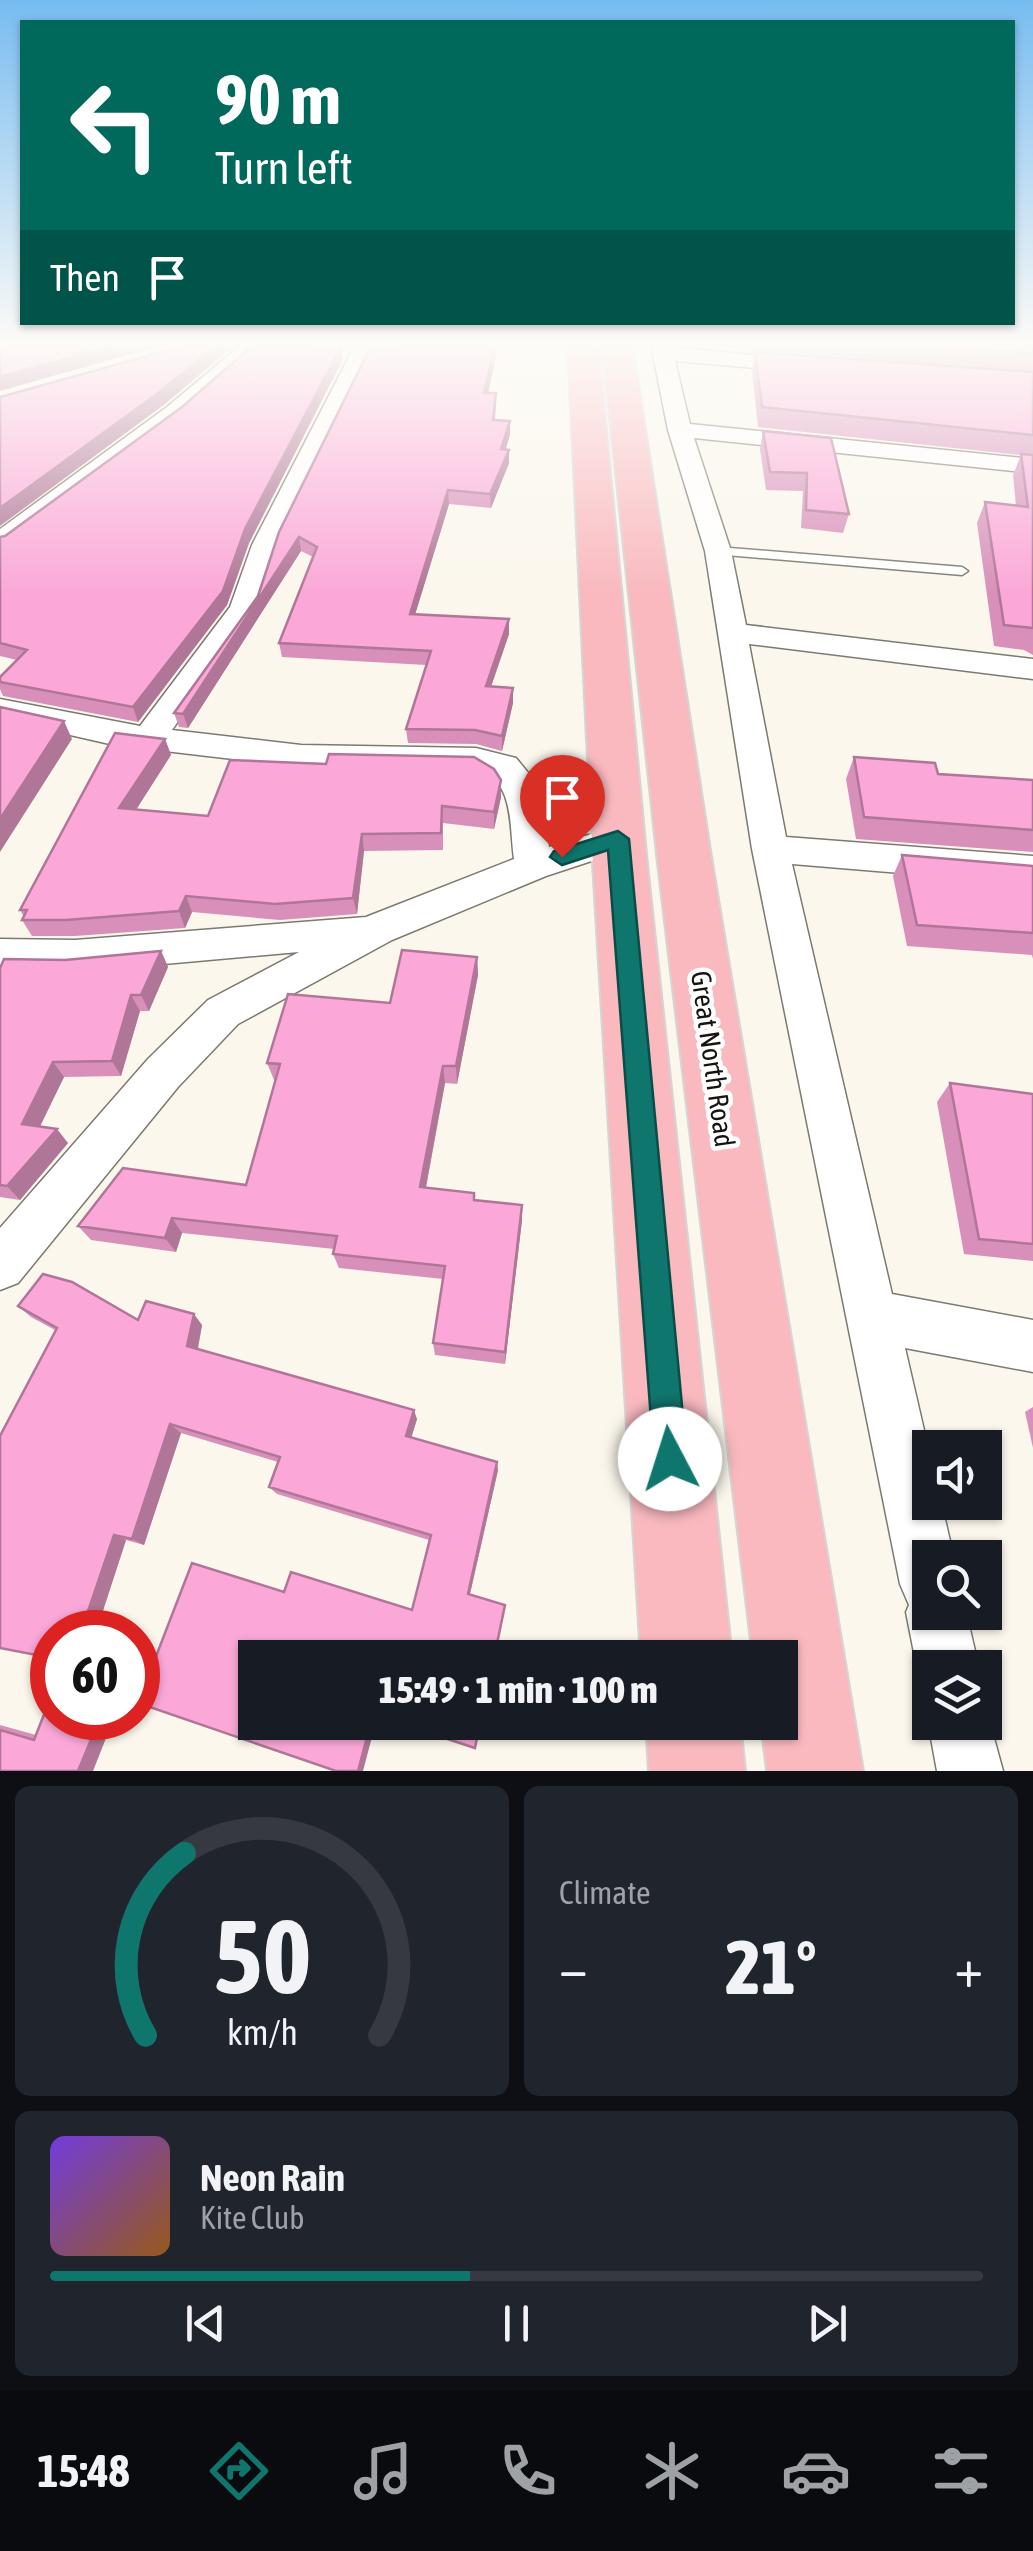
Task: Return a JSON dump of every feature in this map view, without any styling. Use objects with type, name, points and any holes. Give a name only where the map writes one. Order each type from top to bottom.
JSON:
[{"type":"main road","points":[[588,428],[618,839],[686,1640]]},
{"type":"main road","name":"Great North Road","points":[[653,428],[682,844],[815,1771]]},
{"type":"main road","points":[[694,1740],[697,1771]]},
{"type":"street","points":[[0,540],[154,428]]},
{"type":"street","points":[[148,738],[244,608],[265,545],[324,428]]},
{"type":"street","points":[[920,1540],[770,850],[718,551],[680,430],[1033,466]]},
{"type":"street","points":[[735,633],[1033,669]]},
{"type":"street","points":[[0,710],[148,738],[301,756],[476,759],[504,766],[522,786],[533,866]]},
{"type":"street","points":[[0,1265],[163,1074],[223,1012],[378,929],[533,866],[618,839]]},
{"type":"street","points":[[770,850],[1033,870]]},
{"type":"street","points":[[0,955],[76,956],[378,929]]},
{"type":"street","points":[[872,1316],[1033,1346]]},
{"type":"street","points":[[964,1740],[970,1771]]},
{"type":"lane","points":[[718,551],[962,570]]},
{"type":"building","points":[[0,428],[111,428],[0,508]]},
{"type":"building","points":[[154,428],[298,428],[245,529],[223,591],[133,707],[0,682],[0,677],[27,650],[0,643],[0,537]]},
{"type":"building","points":[[331,428],[508,428],[501,449],[509,450],[490,494],[448,490],[410,614],[509,619],[486,686],[513,688],[502,736],[475,730],[406,729],[431,651],[279,643],[317,547],[299,537],[183,714],[174,713],[258,596],[279,532]]},
{"type":"building","points":[[962,428],[1033,428],[1033,435]]},
{"type":"building","points":[[763,431],[831,438],[849,514],[806,510],[807,473],[770,472]]},
{"type":"building","points":[[1021,454],[1033,455],[1033,628],[1004,625],[985,502],[1028,507]]},
{"type":"building","points":[[0,707],[64,721],[0,819]]},
{"type":"building","points":[[115,733],[165,739],[119,808],[208,816],[230,760],[326,764],[329,754],[474,757],[494,769],[501,780],[494,812],[442,806],[441,833],[362,834],[353,898],[275,904],[186,896],[179,911],[22,920],[27,910],[20,910]]},
{"type":"building","points":[[854,757],[935,763],[938,774],[1033,780],[1033,830],[864,817]]},
{"type":"building","points":[[902,855],[1033,866],[1033,933],[917,925]]},
{"type":"building","points":[[402,950],[477,957],[456,1066],[443,1066],[420,1187],[474,1193],[474,1200],[522,1205],[505,1352],[433,1343],[445,1266],[333,1254],[337,1236],[172,1218],[165,1238],[78,1226],[123,1168],[246,1185],[280,1064],[267,1063],[288,994],[390,1003]]},
{"type":"building","points":[[161,951],[141,995],[131,995],[112,1061],[53,1062],[22,1124],[57,1129],[7,1186],[0,1185],[0,968],[4,959],[65,960]]},
{"type":"building","points":[[950,1083],[1033,1094],[1033,1244],[979,1239]]},
{"type":"building","points":[[43,1274],[72,1282],[138,1320],[146,1301],[194,1314],[187,1346],[414,1410],[406,1436],[497,1462],[468,1594],[505,1605],[498,1640],[238,1640],[238,1737],[160,1711],[160,1646],[192,1563],[284,1592],[291,1572],[412,1610],[431,1535],[269,1487],[280,1457],[170,1424],[132,1539],[114,1535],[88,1610],[30,1610],[30,1654],[0,1648],[0,1436],[57,1328],[18,1306]]},
{"type":"building","points":[[0,1730],[30,1740],[91,1740],[78,1771],[0,1771]]},
{"type":"building","points":[[246,1740],[366,1740],[358,1771],[336,1771]]},
{"type":"building","points":[[451,1740],[477,1740],[475,1748]]},
{"type":"route","points":[[562,857],[618,839],[670,1459]]}]
